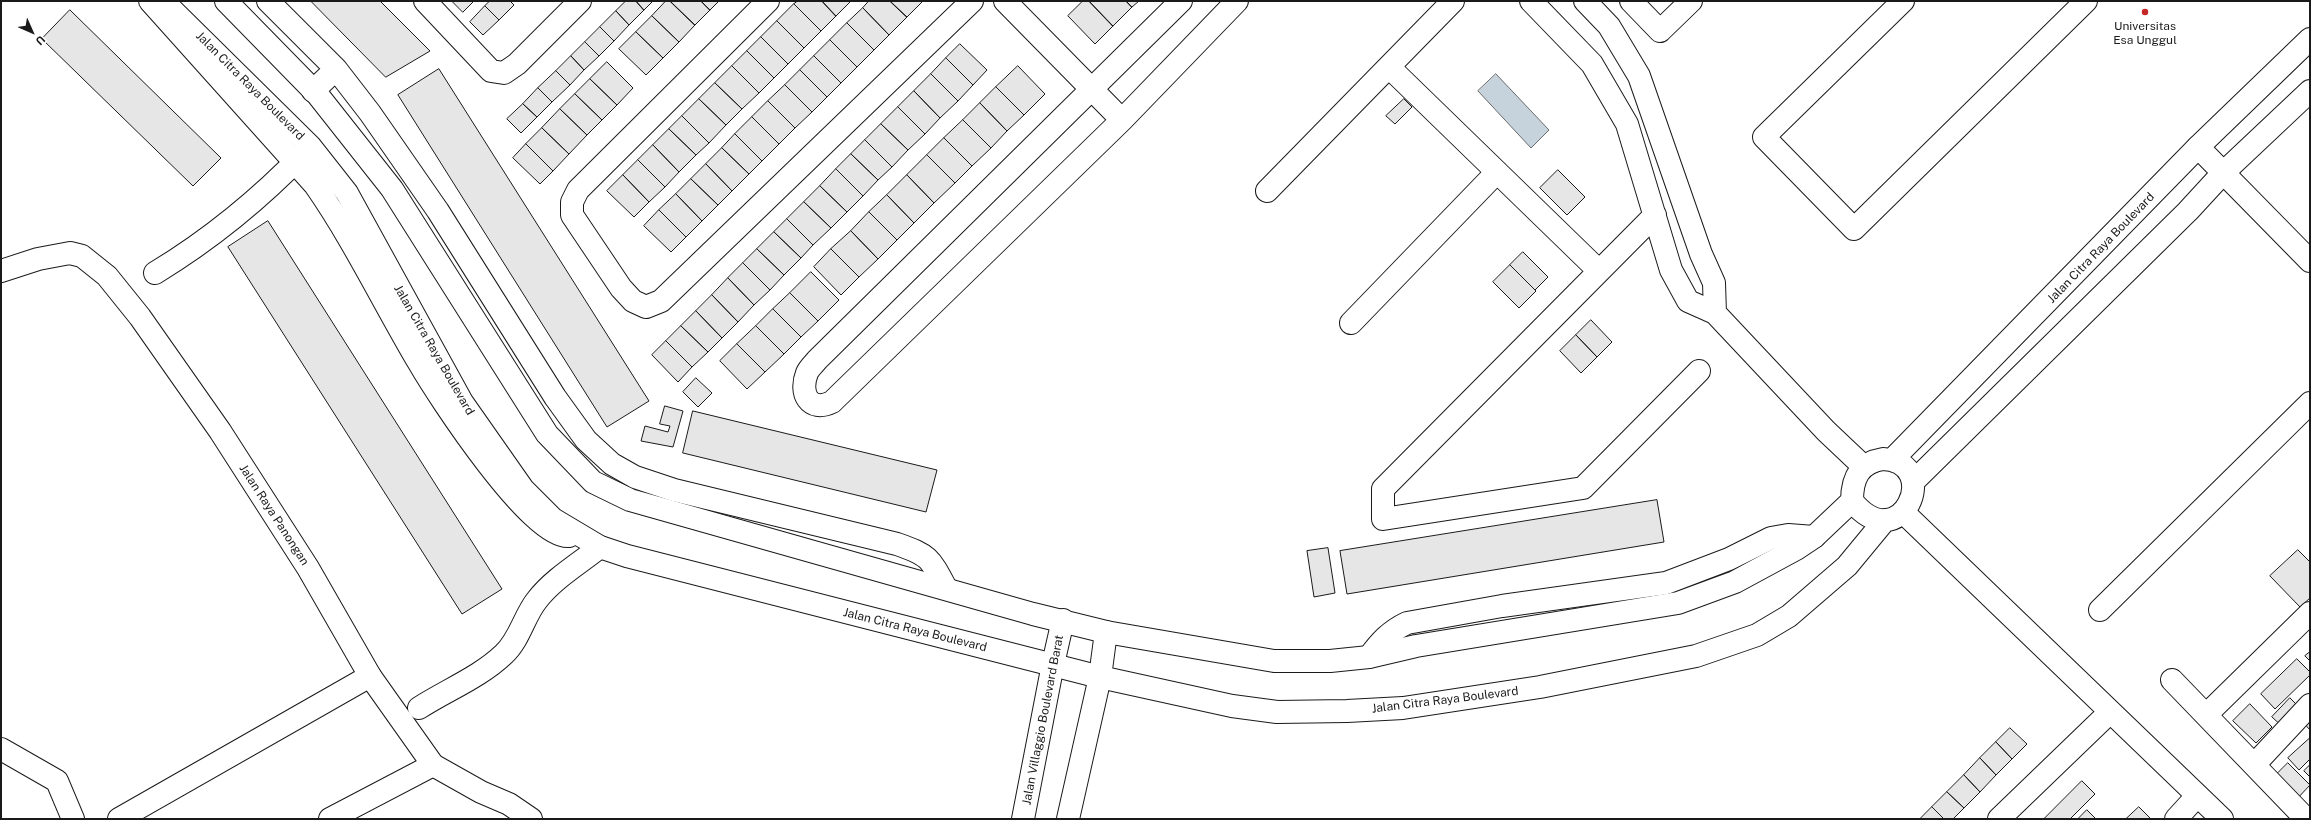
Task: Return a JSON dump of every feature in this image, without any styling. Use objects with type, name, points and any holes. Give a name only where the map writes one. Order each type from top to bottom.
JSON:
[{"type":"street","points":[[150,1],[215,76],[295,162],[334,212],[428,360]]},
{"type":"street","name":"Jalan Citra Raya Boulevard","points":[[163,1],[310,146],[347,192],[428,360],[462,402],[523,489],[553,520],[600,547],[635,558],[1100,677],[1232,706],[1276,712],[1347,711],[1402,708],[1532,688],[1688,658],[1757,635],[1789,616],[1847,566],[1894,516]]},
{"type":"street","points":[[226,1],[313,91],[364,151],[401,204],[547,434],[567,457],[593,482],[630,500],[670,500],[807,522],[897,544],[922,553],[934,566],[946,588]]},
{"type":"street","points":[[268,1],[336,69],[401,154],[555,397],[586,440],[612,464],[670,500],[802,548],[1033,614],[1063,620],[1106,632],[1274,661],[1330,661],[1369,657],[1416,646],[1668,605],[1735,582],[1814,537],[1852,500],[1853,482],[1857,473],[1863,466],[1872,460],[1893,459],[1902,466],[1914,481]]},
{"type":"street","points":[[425,1],[491,71],[504,73],[517,64],[580,1]]},
{"type":"street","points":[[768,1],[578,190],[572,202],[572,215],[621,288],[632,301],[646,307],[661,301],[972,1]]},
{"type":"street","points":[[1005,1],[1122,120]]},
{"type":"street","points":[[1181,1],[817,360],[807,372],[804,392],[807,398],[816,406],[823,406],[832,402],[1122,120],[1237,1]]},
{"type":"street","points":[[1267,191],[1453,1]]},
{"type":"street","points":[[1531,1],[1592,64],[1628,124],[1671,270],[1688,301],[1715,313],[1826,431],[1863,466]]},
{"type":"street","points":[[1585,1],[1609,26],[1639,76],[1701,254],[1714,283],[1715,313]]},
{"type":"street","points":[[1631,1],[1660,31],[1691,1]]},
{"type":"street","points":[[1903,1],[1764,137],[1854,229],[2086,1]]},
{"type":"street","name":"Jalan Citra Raya Boulevard","points":[[1893,459],[2198,147],[2310,39]]},
{"type":"street","points":[[1389,67],[1599,271]]},
{"type":"street","points":[[313,91],[336,69]]},
{"type":"street","points":[[1852,500],[1867,516],[1876,520],[1894,516],[1912,499],[1914,481],[2182,216],[2223,173],[2310,91]]},
{"type":"street","points":[[155,273],[211,237],[243,212],[310,146]]},
{"type":"street","points":[[2198,147],[2310,261]]},
{"type":"street","points":[[1351,323],[1497,172]]},
{"type":"street","points":[[401,204],[425,190]]},
{"type":"street","points":[[1655,215],[1384,489],[1383,519],[1583,488],[1699,371]]},
{"type":"street","name":"Jalan Raya Panongan","points":[[2,272],[38,259],[70,253],[82,256],[107,276],[140,317],[220,431],[308,568],[370,676],[433,765],[481,792],[509,804],[531,819]]},
{"type":"street","points":[[483,333],[505,318]]},
{"type":"street","points":[[2100,610],[2310,403]]},
{"type":"street","points":[[567,457],[586,440]]},
{"type":"street","points":[[1894,516],[2110,712],[2222,819]]},
{"type":"street","points":[[802,548],[807,522]]},
{"type":"street","points":[[1369,657],[1380,642],[1395,629],[1407,623],[1528,603],[1666,583],[1729,559],[1771,538],[1788,535],[1814,537]]},
{"type":"street","points":[[420,708],[489,666],[505,653],[519,634],[527,614],[538,598],[600,547]]},
{"type":"street","points":[[1666,583],[1668,605]]},
{"type":"street","points":[[1528,603],[1534,628]]},
{"type":"street","points":[[2206,715],[2310,613]]},
{"type":"street","name":"Jalan Villaggio Boulevard Barat","points":[[1023,819],[1063,620]]},
{"type":"street","points":[[1068,819],[1100,677],[1106,632]]},
{"type":"street","points":[[119,819],[370,676]]},
{"type":"street","points":[[2172,680],[2306,819]]},
{"type":"street","points":[[2254,765],[2310,705]]},
{"type":"street","points":[[1999,819],[2110,712]]},
{"type":"street","points":[[1,749],[57,782],[74,819]]},
{"type":"street","points":[[330,819],[433,765]]},
{"type":"street","points":[[2176,819],[2197,796]]},
{"type":"shaded area","points":[[1496,74],[1549,130],[1531,148],[1478,91]]},
{"type":"building","points":[[311,1],[380,1],[430,51],[386,77]]},
{"type":"building","points":[[452,1],[474,1],[463,12]]},
{"type":"building","points":[[490,1],[510,1],[514,5],[499,20],[485,6]]},
{"type":"building","points":[[626,1],[636,1],[644,10],[629,25],[616,11]]},
{"type":"building","points":[[636,1],[653,1],[644,10]]},
{"type":"building","points":[[666,1],[670,1],[695,25],[679,42],[652,16]]},
{"type":"building","points":[[670,1],[701,1],[710,10],[695,25]]},
{"type":"building","points":[[701,1],[719,1],[710,10]]},
{"type":"building","points":[[798,1],[822,1],[836,16],[821,31],[794,4]]},
{"type":"building","points":[[822,1],[851,1],[836,16]]},
{"type":"building","points":[[869,1],[890,1],[907,17],[889,35],[863,8]]},
{"type":"building","points":[[890,1],[921,1],[922,2],[907,17]]},
{"type":"building","points":[[1083,1],[1089,1],[1113,26],[1095,44],[1068,16]]},
{"type":"building","points":[[1089,1],[1126,1],[1132,7],[1113,26]]},
{"type":"building","points":[[1126,1],[1139,1],[1132,7]]},
{"type":"building","points":[[794,4],[821,31],[804,48],[777,21]]},
{"type":"building","points":[[485,6],[499,20],[483,35],[470,22]]},
{"type":"building","points":[[863,8],[889,35],[874,50],[847,23]]},
{"type":"building","points":[[70,10],[221,158],[193,186],[42,39]]},
{"type":"building","points":[[616,11],[629,25],[614,41],[600,27]]},
{"type":"building","points":[[652,16],[679,42],[663,58],[636,32]]},
{"type":"building","points":[[777,21],[804,48],[788,64],[761,37]]},
{"type":"building","points":[[847,23],[874,50],[857,67],[830,40]]},
{"type":"building","points":[[600,27],[614,41],[599,56],[585,42]]},
{"type":"building","points":[[636,32],[663,58],[646,75],[619,49]]},
{"type":"building","points":[[761,37],[788,64],[774,78],[747,51]]},
{"type":"building","points":[[830,40],[857,67],[841,83],[814,56]]},
{"type":"building","points":[[585,42],[599,56],[584,70],[571,56]]},
{"type":"building","points":[[960,44],[987,70],[973,85],[946,58]]},
{"type":"building","points":[[747,51],[774,78],[759,93],[732,66]]},
{"type":"building","points":[[571,56],[584,70],[570,85],[556,71]]},
{"type":"building","points":[[814,56],[841,83],[827,97],[800,70]]},
{"type":"building","points":[[946,58],[973,85],[958,101],[931,74]]},
{"type":"building","points":[[607,62],[633,88],[617,105],[590,79]]},
{"type":"building","points":[[732,66],[759,93],[742,109],[715,83]]},
{"type":"building","points":[[1018,66],[1045,94],[1024,115],[996,87]]},
{"type":"building","points":[[439,69],[649,401],[607,427],[398,95]]},
{"type":"building","points":[[800,70],[827,97],[812,112],[785,85]]},
{"type":"building","points":[[556,71],[570,85],[552,102],[538,88]]},
{"type":"building","points":[[931,74],[958,101],[940,118],[914,91]]},
{"type":"building","points":[[590,79],[617,105],[602,120],[575,94]]},
{"type":"building","points":[[715,83],[742,109],[726,125],[699,99]]},
{"type":"building","points":[[785,85],[812,112],[795,128],[768,101]]},
{"type":"building","points":[[996,87],[1024,115],[1007,131],[980,103]]},
{"type":"building","points":[[538,88],[552,102],[537,117],[523,104]]},
{"type":"building","points":[[914,91],[940,118],[925,134],[898,107]]},
{"type":"building","points":[[575,94],[602,120],[587,135],[560,109]]},
{"type":"building","points":[[699,99],[726,125],[709,143],[682,116]]},
{"type":"building","points":[[1404,99],[1412,107],[1395,124],[1386,116]]},
{"type":"building","points":[[768,101],[795,128],[779,144],[752,117]]},
{"type":"building","points":[[980,103],[1007,131],[991,148],[963,120]]},
{"type":"building","points":[[523,104],[537,117],[521,133],[507,119]]},
{"type":"building","points":[[898,107],[925,134],[908,150],[881,124]]},
{"type":"building","points":[[560,109],[587,135],[569,154],[542,128]]},
{"type":"building","points":[[682,116],[709,143],[696,155],[669,129]]},
{"type":"building","points":[[752,117],[779,144],[762,161],[735,134]]},
{"type":"building","points":[[963,120],[991,148],[972,166],[944,138]]},
{"type":"building","points":[[881,124],[908,150],[892,167],[865,140]]},
{"type":"building","points":[[542,128],[569,154],[553,171],[526,144]]},
{"type":"building","points":[[669,129],[696,155],[679,172],[653,145]]},
{"type":"building","points":[[735,134],[762,161],[749,174],[722,148]]},
{"type":"building","points":[[944,138],[972,166],[955,183],[927,155]]},
{"type":"building","points":[[865,140],[892,167],[878,180],[851,154]]},
{"type":"building","points":[[526,144],[553,171],[540,184],[513,158]]},
{"type":"building","points":[[653,145],[679,172],[665,187],[638,160]]},
{"type":"building","points":[[722,148],[749,174],[732,191],[706,164]]},
{"type":"building","points":[[851,154],[878,180],[863,196],[836,169]]},
{"type":"building","points":[[927,155],[955,183],[934,203],[907,175]]},
{"type":"building","points":[[638,160],[665,187],[649,202],[623,175]]},
{"type":"building","points":[[706,164],[732,191],[718,205],[691,179]]},
{"type":"building","points":[[836,169],[863,196],[847,212],[820,186]]},
{"type":"building","points":[[1558,170],[1585,197],[1567,215],[1540,188]]},
{"type":"building","points":[[623,175],[649,202],[634,217],[607,191]]},
{"type":"building","points":[[907,175],[934,203],[914,223],[887,195]]},
{"type":"building","points":[[691,179],[718,205],[702,221],[676,194]]},
{"type":"building","points":[[820,186],[847,212],[831,228],[804,202]]},
{"type":"building","points":[[676,194],[702,221],[686,237],[659,210]]},
{"type":"building","points":[[887,195],[914,223],[897,240],[869,212]]},
{"type":"building","points":[[804,202],[831,228],[813,245],[787,219]]},
{"type":"building","points":[[659,210],[686,237],[671,252],[644,226]]},
{"type":"building","points":[[869,212],[897,240],[878,259],[851,231]]},
{"type":"building","points":[[787,219],[813,245],[801,258],[774,232]]},
{"type":"building","points":[[268,221],[502,589],[462,614],[228,247]]},
{"type":"building","points":[[851,231],[878,259],[859,277],[831,249]]},
{"type":"building","points":[[774,232],[801,258],[784,275],[757,249]]},
{"type":"building","points":[[757,249],[784,275],[770,290],[743,263]]},
{"type":"building","points":[[831,249],[859,277],[841,295],[814,267]]},
{"type":"building","points":[[1523,252],[1548,277],[1535,290],[1510,265]]},
{"type":"building","points":[[743,263],[770,290],[754,305],[728,278]]},
{"type":"building","points":[[1510,265],[1536,291],[1519,308],[1493,282]]},
{"type":"building","points":[[811,272],[839,300],[818,321],[790,293]]},
{"type":"building","points":[[728,278],[754,305],[738,322],[712,295]]},
{"type":"building","points":[[790,293],[818,321],[801,337],[773,309]]},
{"type":"building","points":[[712,295],[738,322],[722,338],[696,311]]},
{"type":"building","points":[[773,309],[801,337],[784,354],[756,326]]},
{"type":"building","points":[[696,311],[722,338],[708,352],[681,326]]},
{"type":"building","points":[[1591,320],[1612,342],[1597,357],[1576,335]]},
{"type":"building","points":[[681,326],[708,352],[692,367],[666,341]]},
{"type":"building","points":[[756,326],[784,354],[765,372],[737,344]]},
{"type":"building","points":[[1576,335],[1597,357],[1581,373],[1560,351]]},
{"type":"building","points":[[666,341],[692,367],[678,382],[652,355]]},
{"type":"building","points":[[737,344],[765,372],[747,389],[720,361]]},
{"type":"building","points":[[696,378],[712,393],[698,407],[683,392]]},
{"type":"building","points":[[665,406],[683,411],[673,447],[641,441],[645,426],[668,432],[670,426],[660,424]]},
{"type":"building","points":[[693,411],[937,470],[926,512],[683,453]]},
{"type":"building","points":[[1657,500],[1664,542],[1347,594],[1340,551]]},
{"type":"building","points":[[1328,548],[1335,593],[1314,597],[1307,551]]},
{"type":"building","points":[[2298,550],[2310,562],[2310,598],[2300,607],[2270,576]]},
{"type":"building","points":[[2310,652],[2310,661],[2305,656]]},
{"type":"building","points":[[2297,659],[2310,672],[2310,675],[2275,709],[2261,694]]},
{"type":"building","points":[[2290,698],[2302,710],[2284,728],[2272,717]]},
{"type":"building","points":[[2250,704],[2272,727],[2256,743],[2233,721]]},
{"type":"building","points":[[2310,714],[2310,730],[2302,721]]},
{"type":"building","points":[[2010,728],[2027,744],[2012,759],[1996,742]]},
{"type":"building","points":[[2310,738],[2310,759],[2299,770],[2288,758]]},
{"type":"building","points":[[1996,742],[2012,759],[1996,775],[1980,758]]},
{"type":"building","points":[[1980,758],[1996,775],[1980,792],[1964,775]]},
{"type":"building","points":[[2288,763],[2310,785],[2295,801],[2273,778]]},
{"type":"building","points":[[2310,765],[2310,777],[2304,771]]},
{"type":"building","points":[[1964,775],[1980,792],[1964,808],[1947,792]]},
{"type":"building","points":[[2082,781],[2095,794],[2070,819],[2044,819]]},
{"type":"building","points":[[1947,792],[1964,808],[1953,819],[1944,819],[1932,807]]},
{"type":"building","points":[[1932,807],[1944,819],[1920,819]]},
{"type":"building","points":[[2139,807],[2151,819],[2126,819]]},
{"type":"building","points":[[2087,810],[2096,819],[2078,819]]},
{"type":"place","name":"Universitas Esa Unggul","points":[[2145,12]]}]
